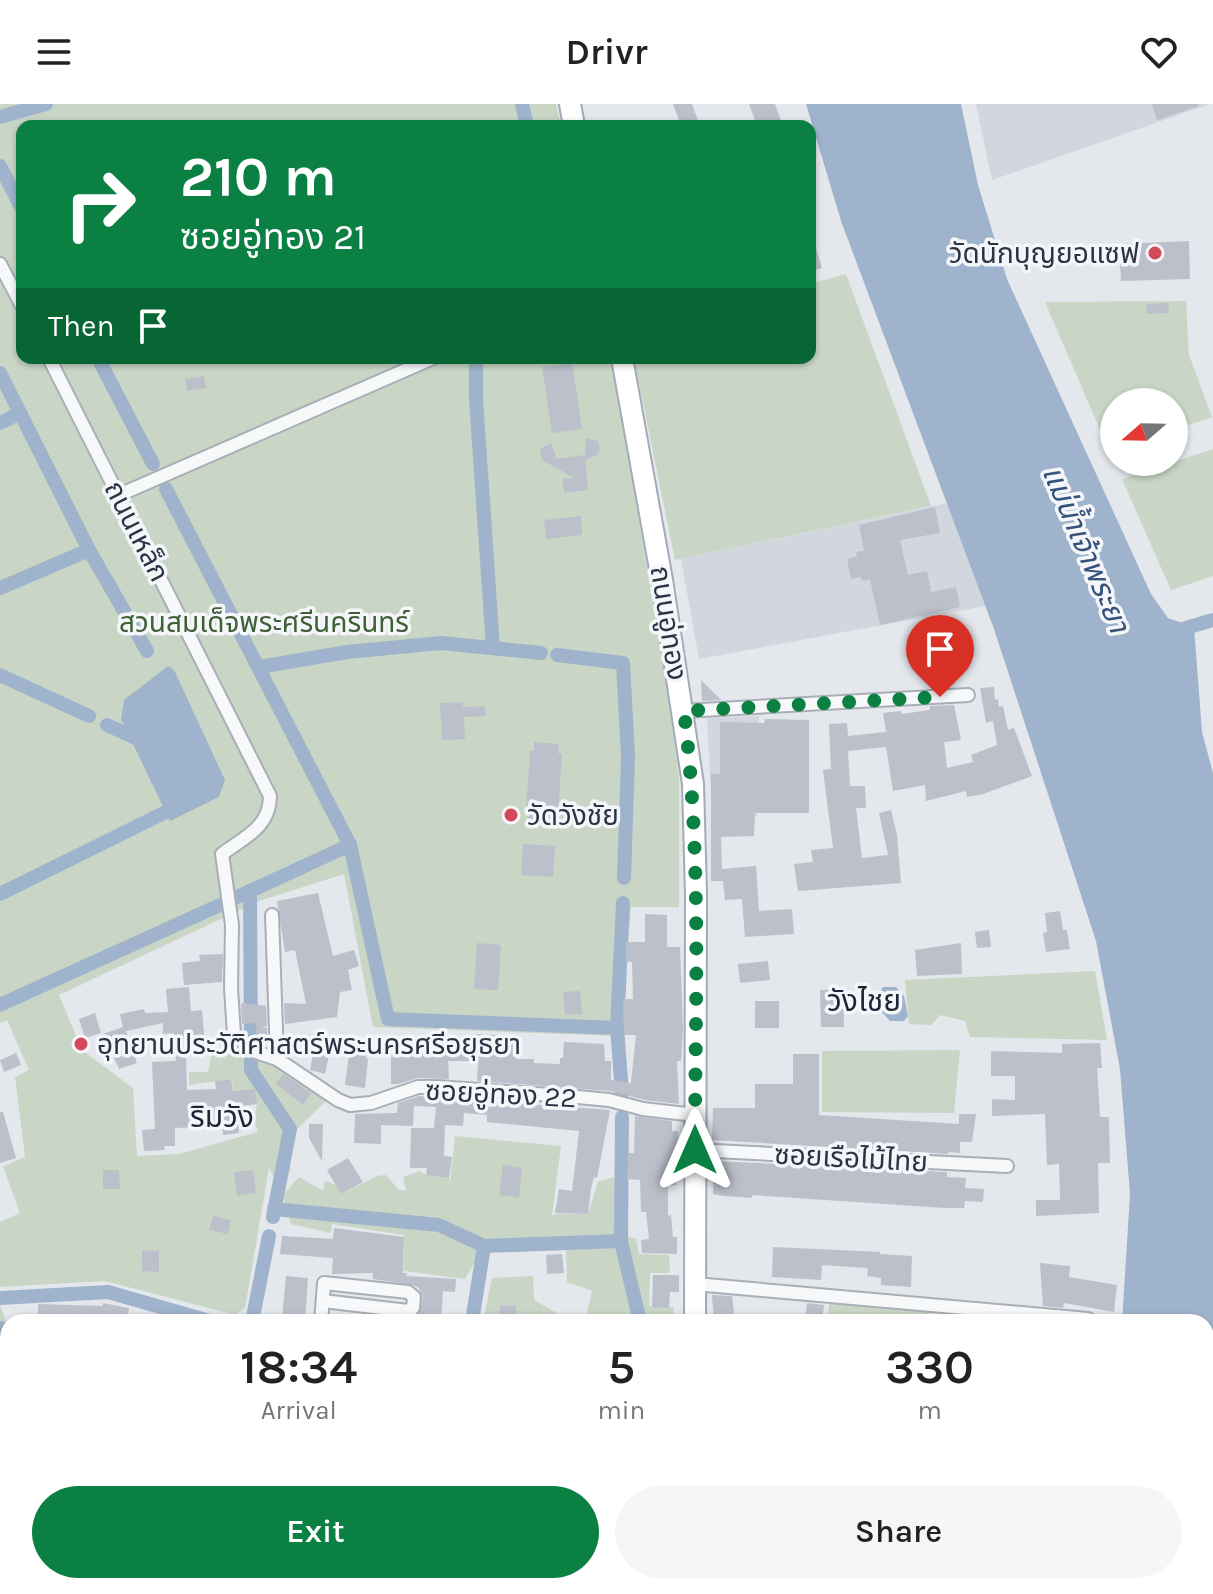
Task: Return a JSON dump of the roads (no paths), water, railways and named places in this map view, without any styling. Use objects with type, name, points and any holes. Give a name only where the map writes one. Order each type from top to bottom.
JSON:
[{"type":"main road","name":"ถนนอู่ทอง","points":[[623,364],[684,711],[693,784],[696,895],[695,1314]]},
{"type":"street","points":[[0,264],[16,295]]},
{"type":"street","name":"ถนนเหล็ก","points":[[52,364],[270,796],[270,813],[259,827],[222,854],[232,925],[234,1034]]},
{"type":"street","points":[[119,495],[419,364]]},
{"type":"street","points":[[684,711],[968,695]]},
{"type":"street","points":[[272,915],[277,1059]]},
{"type":"street","name":"ซอยอู่ทอง 22","points":[[234,1034],[256,1052],[277,1059],[350,1105],[371,1103],[418,1087],[437,1087],[609,1100],[643,1109],[695,1115]]},
{"type":"street","name":"ซอยเรือไม้ไทย","points":[[695,1150],[1007,1166]]},
{"type":"street","points":[[322,1314],[324,1283],[408,1292],[414,1297],[413,1308],[408,1311],[323,1301]]},
{"type":"street","points":[[695,1284],[1032,1314]]},
{"type":"water","name":"แม่น้ำเจ้าพระยา","points":[[806,104],[961,104],[978,185],[1007,279],[1151,594],[1168,618],[1194,627],[1202,732],[1213,773],[1213,1314],[1122,1314],[1130,1194],[1120,1069],[1096,941],[994,629],[841,221],[816,137],[816,120],[811,120]]},
{"type":"water","points":[[168,666],[174,670],[225,780],[219,797],[170,821],[121,719],[124,700]]},
{"type":"water","points":[[883,987],[896,987],[904,996],[908,1016],[904,1021],[890,1021],[882,1012],[879,993]]},
{"type":"waterway","points":[[0,117],[46,104]]},
{"type":"waterway","points":[[522,104],[526,120]]},
{"type":"waterway","points":[[0,166],[16,197]]},
{"type":"waterway","points":[[101,364],[153,464]]},
{"type":"waterway","points":[[476,364],[493,648]]},
{"type":"waterway","points":[[0,373],[89,550],[147,651]]},
{"type":"waterway","points":[[0,423],[20,413]]},
{"type":"waterway","points":[[166,489],[350,845],[388,1019],[617,1028]]},
{"type":"waterway","points":[[0,588],[89,550]]},
{"type":"waterway","points":[[1176,631],[1213,620]]},
{"type":"waterway","points":[[259,667],[347,652],[441,643],[541,653]]},
{"type":"waterway","points":[[557,655],[623,663],[628,757],[624,878]]},
{"type":"waterway","points":[[0,675],[89,716]]},
{"type":"waterway","points":[[107,725],[144,742]]},
{"type":"waterway","points":[[0,894],[182,804]]},
{"type":"waterway","points":[[237,897],[350,845]]},
{"type":"waterway","points":[[250,891],[251,1045]]},
{"type":"waterway","points":[[622,1093],[617,1028],[623,903]]},
{"type":"waterway","points":[[0,1005],[220,905]]},
{"type":"waterway","points":[[251,1059],[251,1070],[290,1129],[273,1217]]},
{"type":"waterway","points":[[622,1117],[621,1241],[638,1314]]},
{"type":"waterway","points":[[274,1209],[439,1225],[484,1246],[621,1241]]},
{"type":"waterway","points":[[254,1314],[269,1236]]},
{"type":"waterway","points":[[473,1314],[484,1246]]},
{"type":"waterway","points":[[0,1298],[108,1292],[185,1314]]},
{"type":"place","name":"วัดนักบุญยอแซฟ","points":[[1155,253]]},
{"type":"place","name":"วัดวังชัย","points":[[511,815]]},
{"type":"place","name":"อุทยานประวัติศาสตร์พระนครศรีอยุธยา","points":[[81,1044]]},
{"type":"district","name":"วังไชย","points":[[864,1001]]},
{"type":"district","name":"ริมวัง","points":[[222,1117]]},
{"type":"park label","name":"สวนสมเด็จพระศรีนครินทร์","points":[[264,622]]}]
